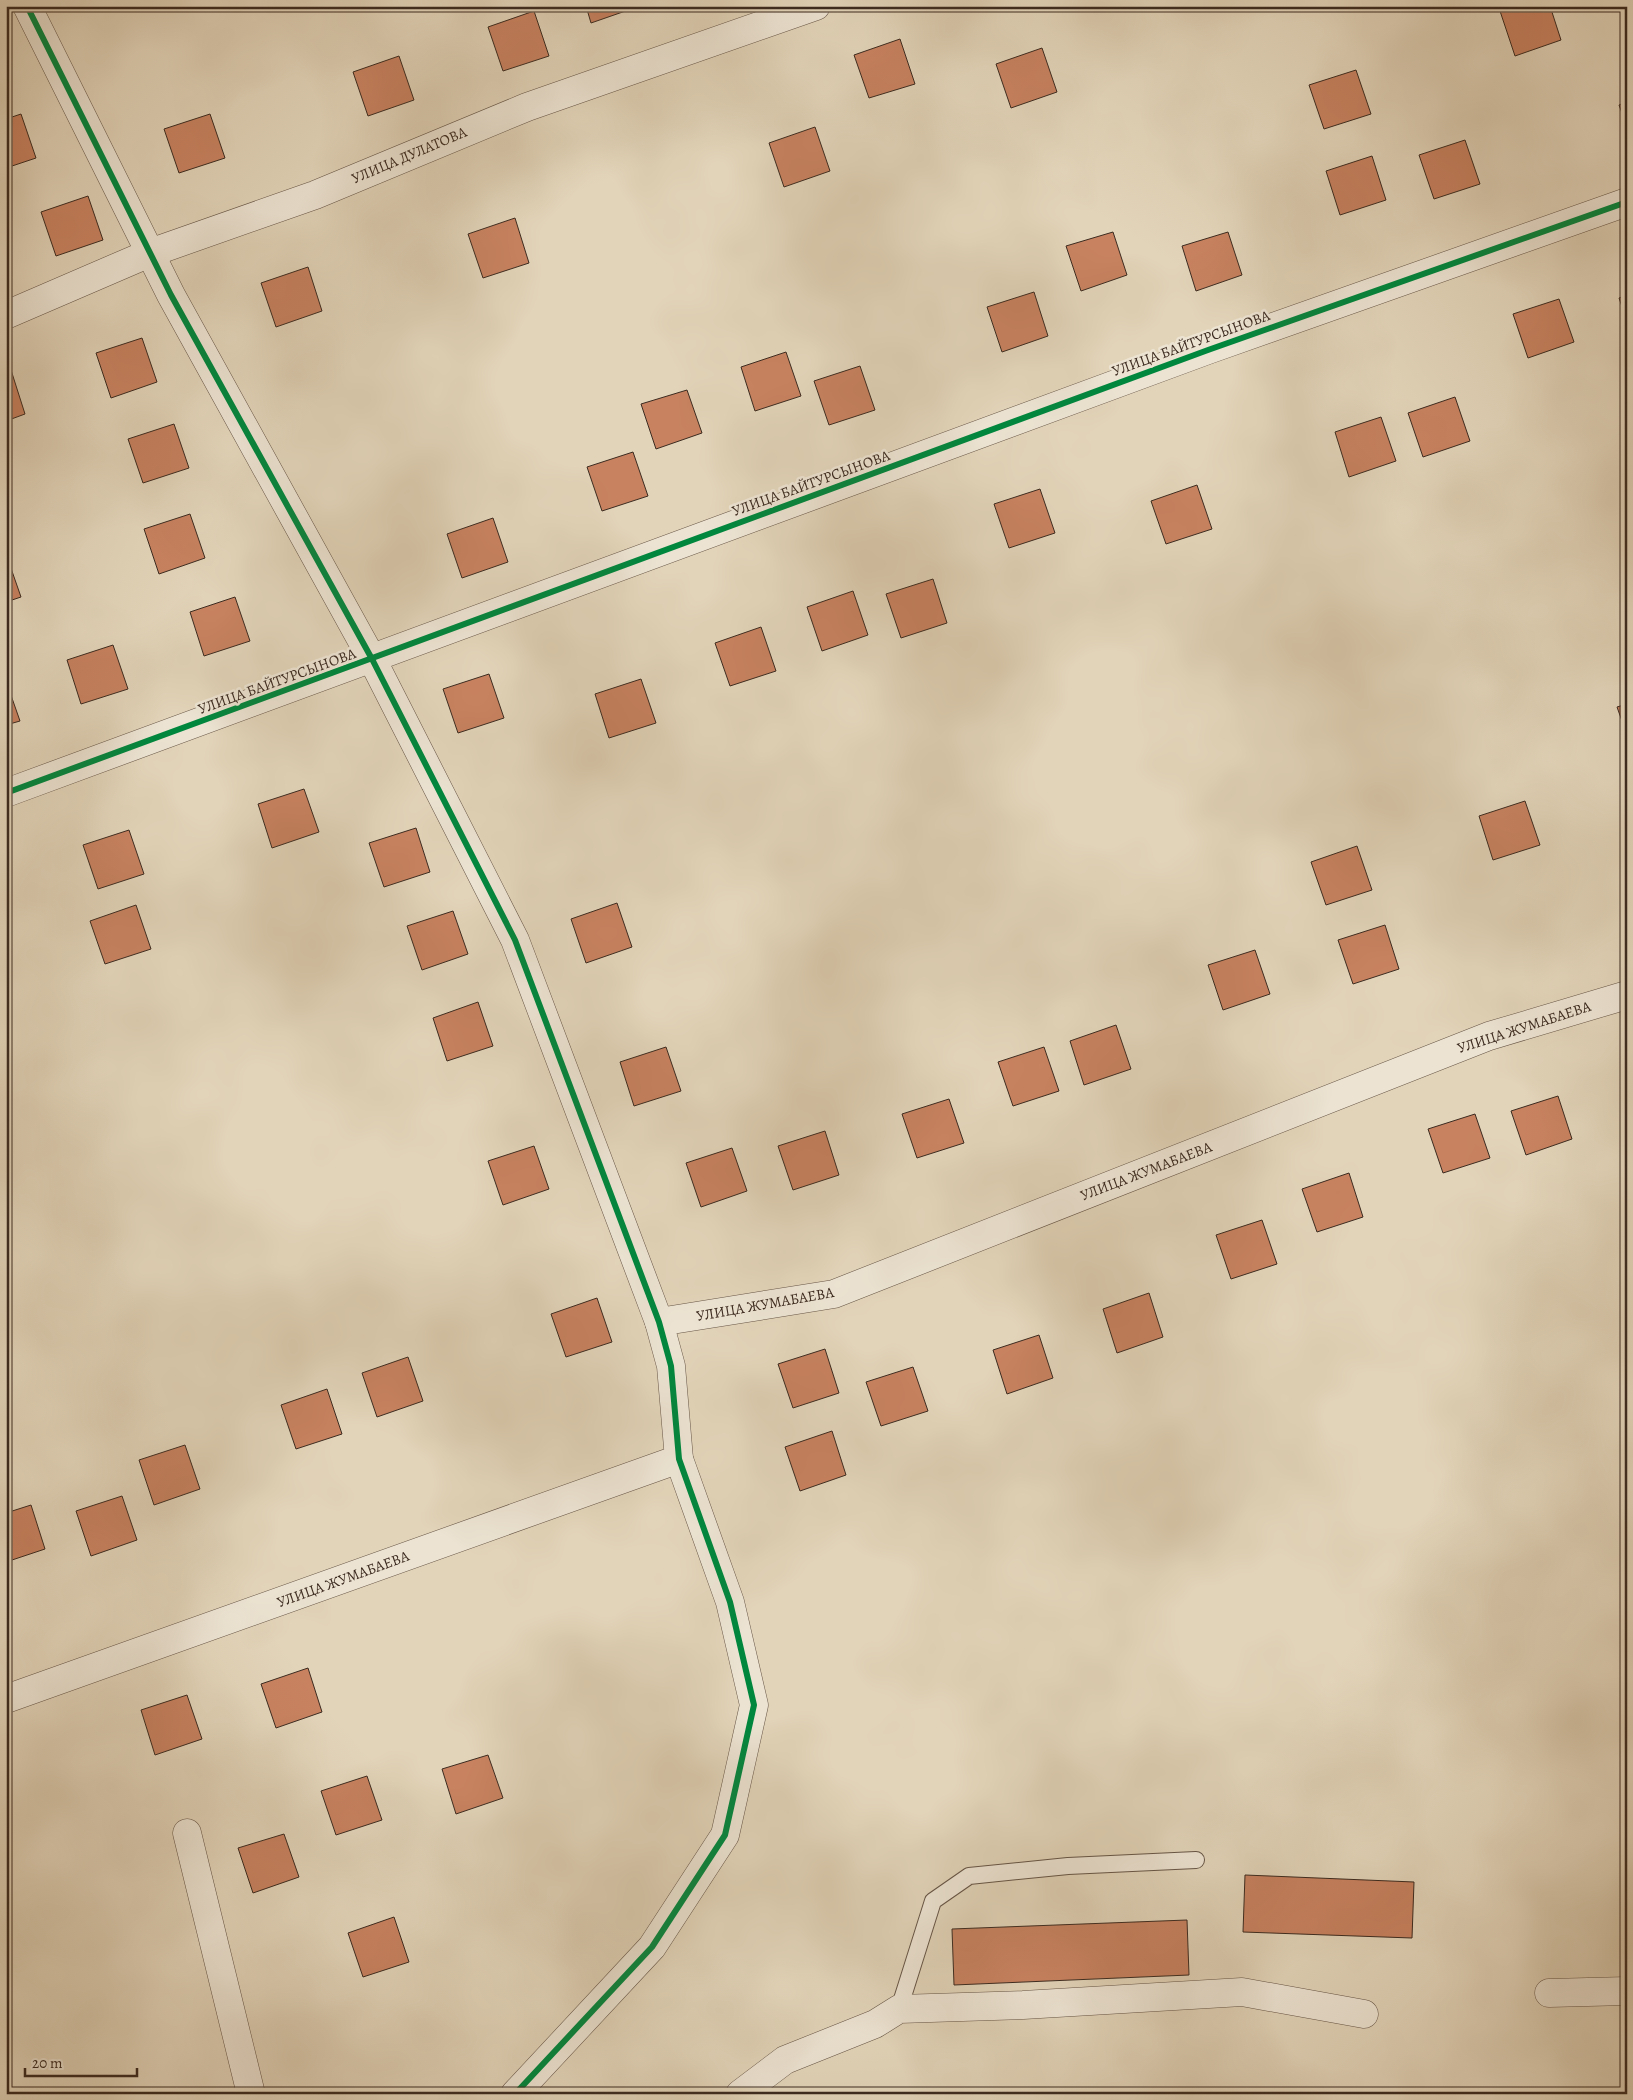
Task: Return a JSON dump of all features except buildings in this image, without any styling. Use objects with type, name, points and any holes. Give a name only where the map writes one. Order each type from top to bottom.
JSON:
[{"type":"street","points":[[27,6],[171,295],[372,659],[515,940],[659,1322],[671,1366],[679,1459],[730,1602],[754,1705],[725,1835],[652,1947],[515,2094]]},
{"type":"street","name":"УЛИЦА ДУЛАТОВА","points":[[6,315],[150,253],[315,195],[527,106],[816,6]]},
{"type":"street","name":"УЛИЦА БАЙТУРСЫНОВА","points":[[6,793],[1208,350],[1627,202]]},
{"type":"street","name":"УЛИЦА ЖУМАБАЕВА","points":[[659,1322],[834,1294],[1489,1036],[1627,995]]},
{"type":"street","name":"УЛИЦА ЖУМАБАЕВА","points":[[6,1698],[679,1459]]},
{"type":"street","points":[[187,1833],[251,2094]]},
{"type":"street","points":[[1549,1993],[1627,1991]]},
{"type":"street","points":[[740,2094],[786,2060],[874,2024],[899,2009],[1023,2005],[1242,1992],[1364,2014]]},
{"type":"lane","points":[[899,2009],[933,1901],[970,1876],[1068,1866],[1196,1860]]},
{"type":"cycle path","points":[[27,6],[171,295],[372,659],[515,940],[659,1322],[671,1366],[679,1459],[730,1602],[754,1705],[725,1835],[652,1947],[515,2094]]},
{"type":"cycle path","points":[[6,793],[1208,350],[1627,202]]}]
